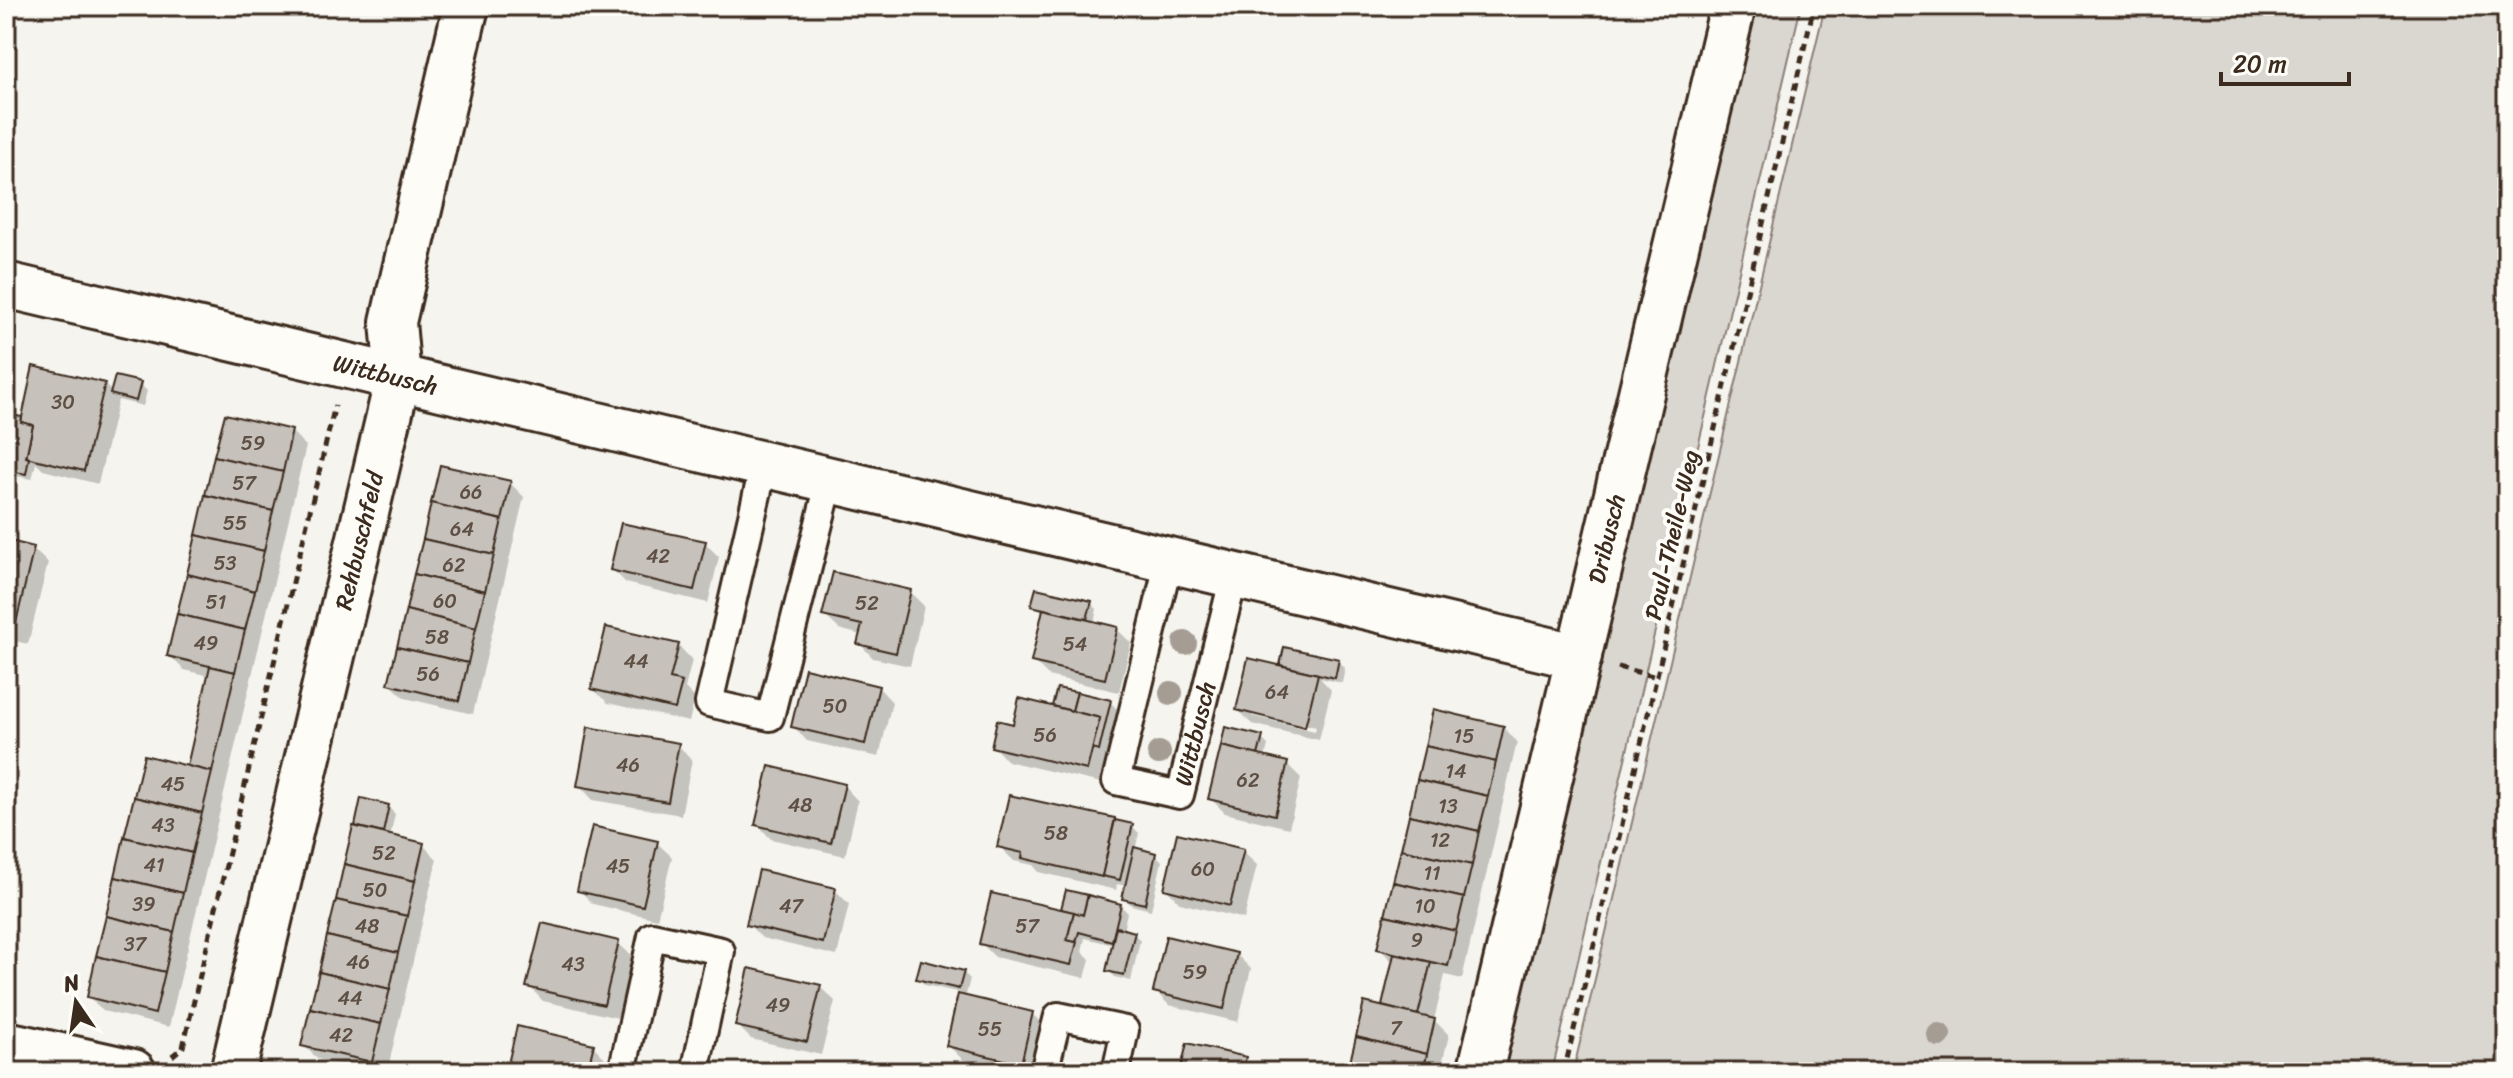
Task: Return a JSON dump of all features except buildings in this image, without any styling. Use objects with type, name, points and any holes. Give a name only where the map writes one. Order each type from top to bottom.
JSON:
[{"type":"street","name":"Rehbuschfeld","points":[[233,1072],[398,378],[393,322],[466,6]]},
{"type":"street","name":"Dribusch","points":[[1480,1072],[1733,6]]},
{"type":"street","name":"Wittbusch","points":[[6,285],[1579,657]]},
{"type":"street","points":[[6,1044],[148,1068]]},
{"type":"lane","points":[[764,464],[709,703],[770,717],[830,480]]},
{"type":"lane","name":"Wittbusch","points":[[1169,560],[1116,781],[1180,795],[1234,576]]},
{"type":"lane","points":[[622,1072],[652,936],[721,951],[695,1072]]},
{"type":"lane","points":[[1044,1072],[1058,1016],[1125,1030],[1116,1072]]},
{"type":"path","name":"Paul-Theile-Weg","points":[[1564,1072],[1814,6]]},
{"type":"path","points":[[148,1068],[183,1047],[345,365]]},
{"type":"shaded area","points":[[1754,6],[1801,6],[1552,1072],[1500,1072]]},
{"type":"shaded area","points":[[1825,6],[2507,6],[2507,1072],[1573,1072]]}]
